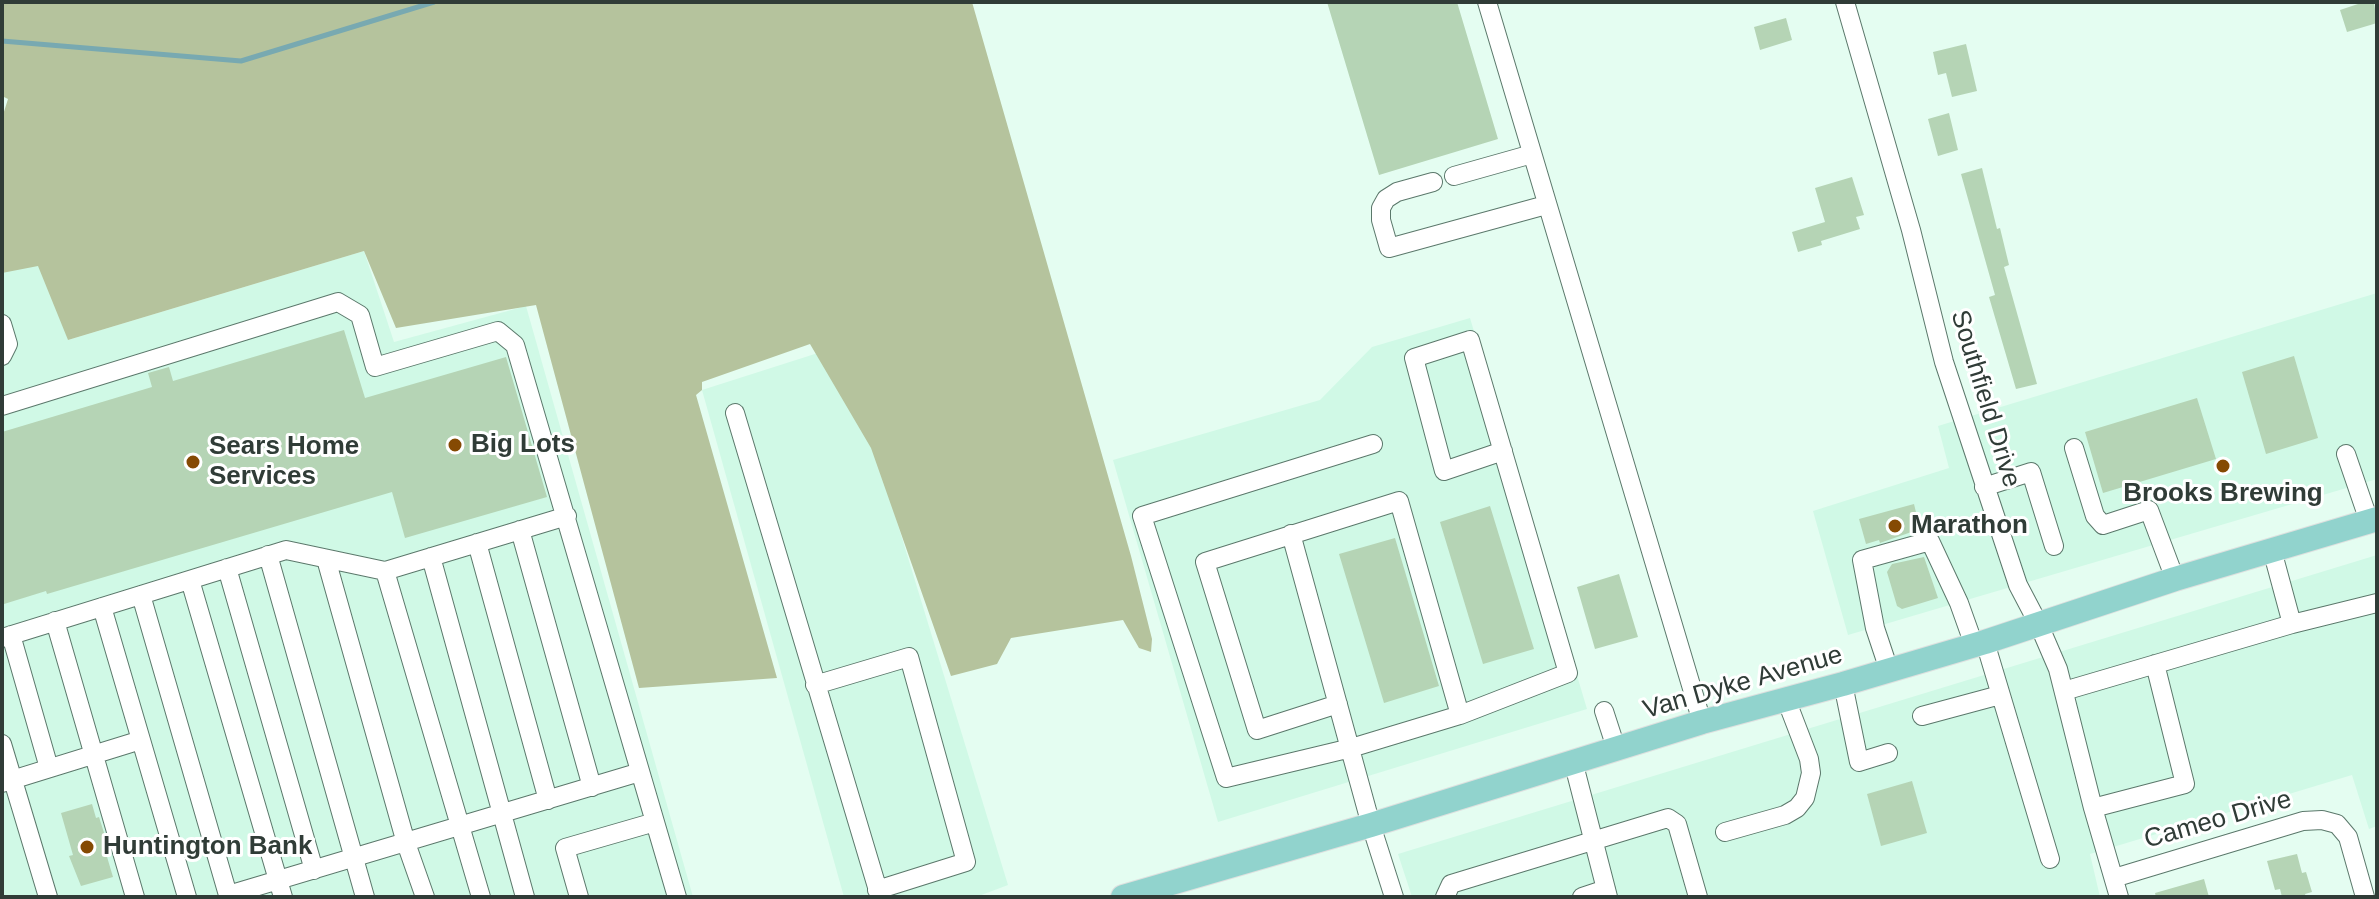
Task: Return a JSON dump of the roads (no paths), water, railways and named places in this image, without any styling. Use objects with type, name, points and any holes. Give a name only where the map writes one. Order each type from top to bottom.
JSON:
[{"type":"main road","name":"Van Dyke Avenue","points":[[1123,897],[1371,825],[1702,722],[1980,643],[2175,579],[2373,520]]},
{"type":"street","points":[[1487,2],[1702,722]]},
{"type":"street","name":"Southfield Drive","points":[[1845,2],[1911,230],[1944,362],[2018,585],[2058,669],[2119,897]]},
{"type":"street","points":[[1454,176],[1532,154]]},
{"type":"street","points":[[1433,182],[1397,192],[1386,199],[1381,208],[1381,220],[1389,248],[1546,205]]},
{"type":"street","points":[[2,406],[338,302],[360,315],[375,367],[498,331],[515,345],[677,897]]},
{"type":"street","points":[[2,324],[8,344],[2,356]]},
{"type":"street","points":[[1373,444],[1142,516],[1226,778],[1351,748],[1460,715],[1568,673],[1503,451],[1470,340],[1414,358],[1444,471],[1503,451]]},
{"type":"street","points":[[735,413],[815,685],[879,893],[966,862],[909,657],[815,685]]},
{"type":"street","points":[[2074,448],[2095,516],[2103,525],[2149,510],[2175,579]]},
{"type":"street","points":[[2346,454],[2373,520]]},
{"type":"street","points":[[1984,487],[2031,472],[2054,546]]},
{"type":"street","points":[[1338,704],[1257,730],[1205,562],[1399,501],[1460,715]]},
{"type":"street","points":[[49,768],[6,636],[286,550],[385,571],[567,516]]},
{"type":"street","points":[[520,530],[592,787]]},
{"type":"street","points":[[1291,534],[1371,825],[1394,897]]},
{"type":"street","points":[[1889,670],[1875,628],[1862,560],[1930,541],[1980,643],[2000,695],[2050,859]]},
{"type":"street","points":[[477,543],[548,800]]},
{"type":"street","points":[[2272,550],[2292,624]]},
{"type":"street","points":[[268,555],[365,897]]},
{"type":"street","points":[[431,557],[525,897]]},
{"type":"street","points":[[326,559],[406,843],[425,897]]},
{"type":"street","points":[[227,568],[314,870]]},
{"type":"street","points":[[385,571],[481,897]]},
{"type":"street","points":[[190,580],[281,889]]},
{"type":"street","points":[[141,595],[226,896],[281,889],[314,870],[640,772]]},
{"type":"street","points":[[2064,691],[2292,624],[2377,603]]},
{"type":"street","points":[[102,607],[187,897]]},
{"type":"street","points":[[55,621],[135,897]]},
{"type":"street","points":[[2093,808],[2185,784],[2155,664]]},
{"type":"street","points":[[1843,684],[1859,762],[1888,753]]},
{"type":"street","points":[[1922,716],[2000,695]]},
{"type":"street","points":[[1725,832],[1785,815],[1797,808],[1805,798],[1810,785],[1809,759],[1786,699]]},
{"type":"street","points":[[1604,711],[1616,748]]},
{"type":"street","points":[[7,781],[141,740]]},
{"type":"street","points":[[2,744],[7,781],[48,897]]},
{"type":"street","points":[[1573,761],[1607,893],[1582,897]]},
{"type":"street","points":[[1445,897],[1451,884],[1668,818],[1677,824],[1698,897]]},
{"type":"street","name":"Cameo Drive","points":[[2114,878],[2303,821],[2322,820],[2337,824],[2351,845],[2365,897]]},
{"type":"street","points":[[579,897],[565,848],[655,822]]},
{"type":"waterway","points":[[2,41],[241,61],[434,2]]},
{"type":"place","name":"Big Lots","points":[[455,445]]},
{"type":"place","name":"Sears Home Services","points":[[193,462]]},
{"type":"place","name":"Brooks Brewing","points":[[2223,466]]},
{"type":"place","name":"Marathon","points":[[1895,526]]},
{"type":"place","name":"Huntington Bank","points":[[87,847]]}]
